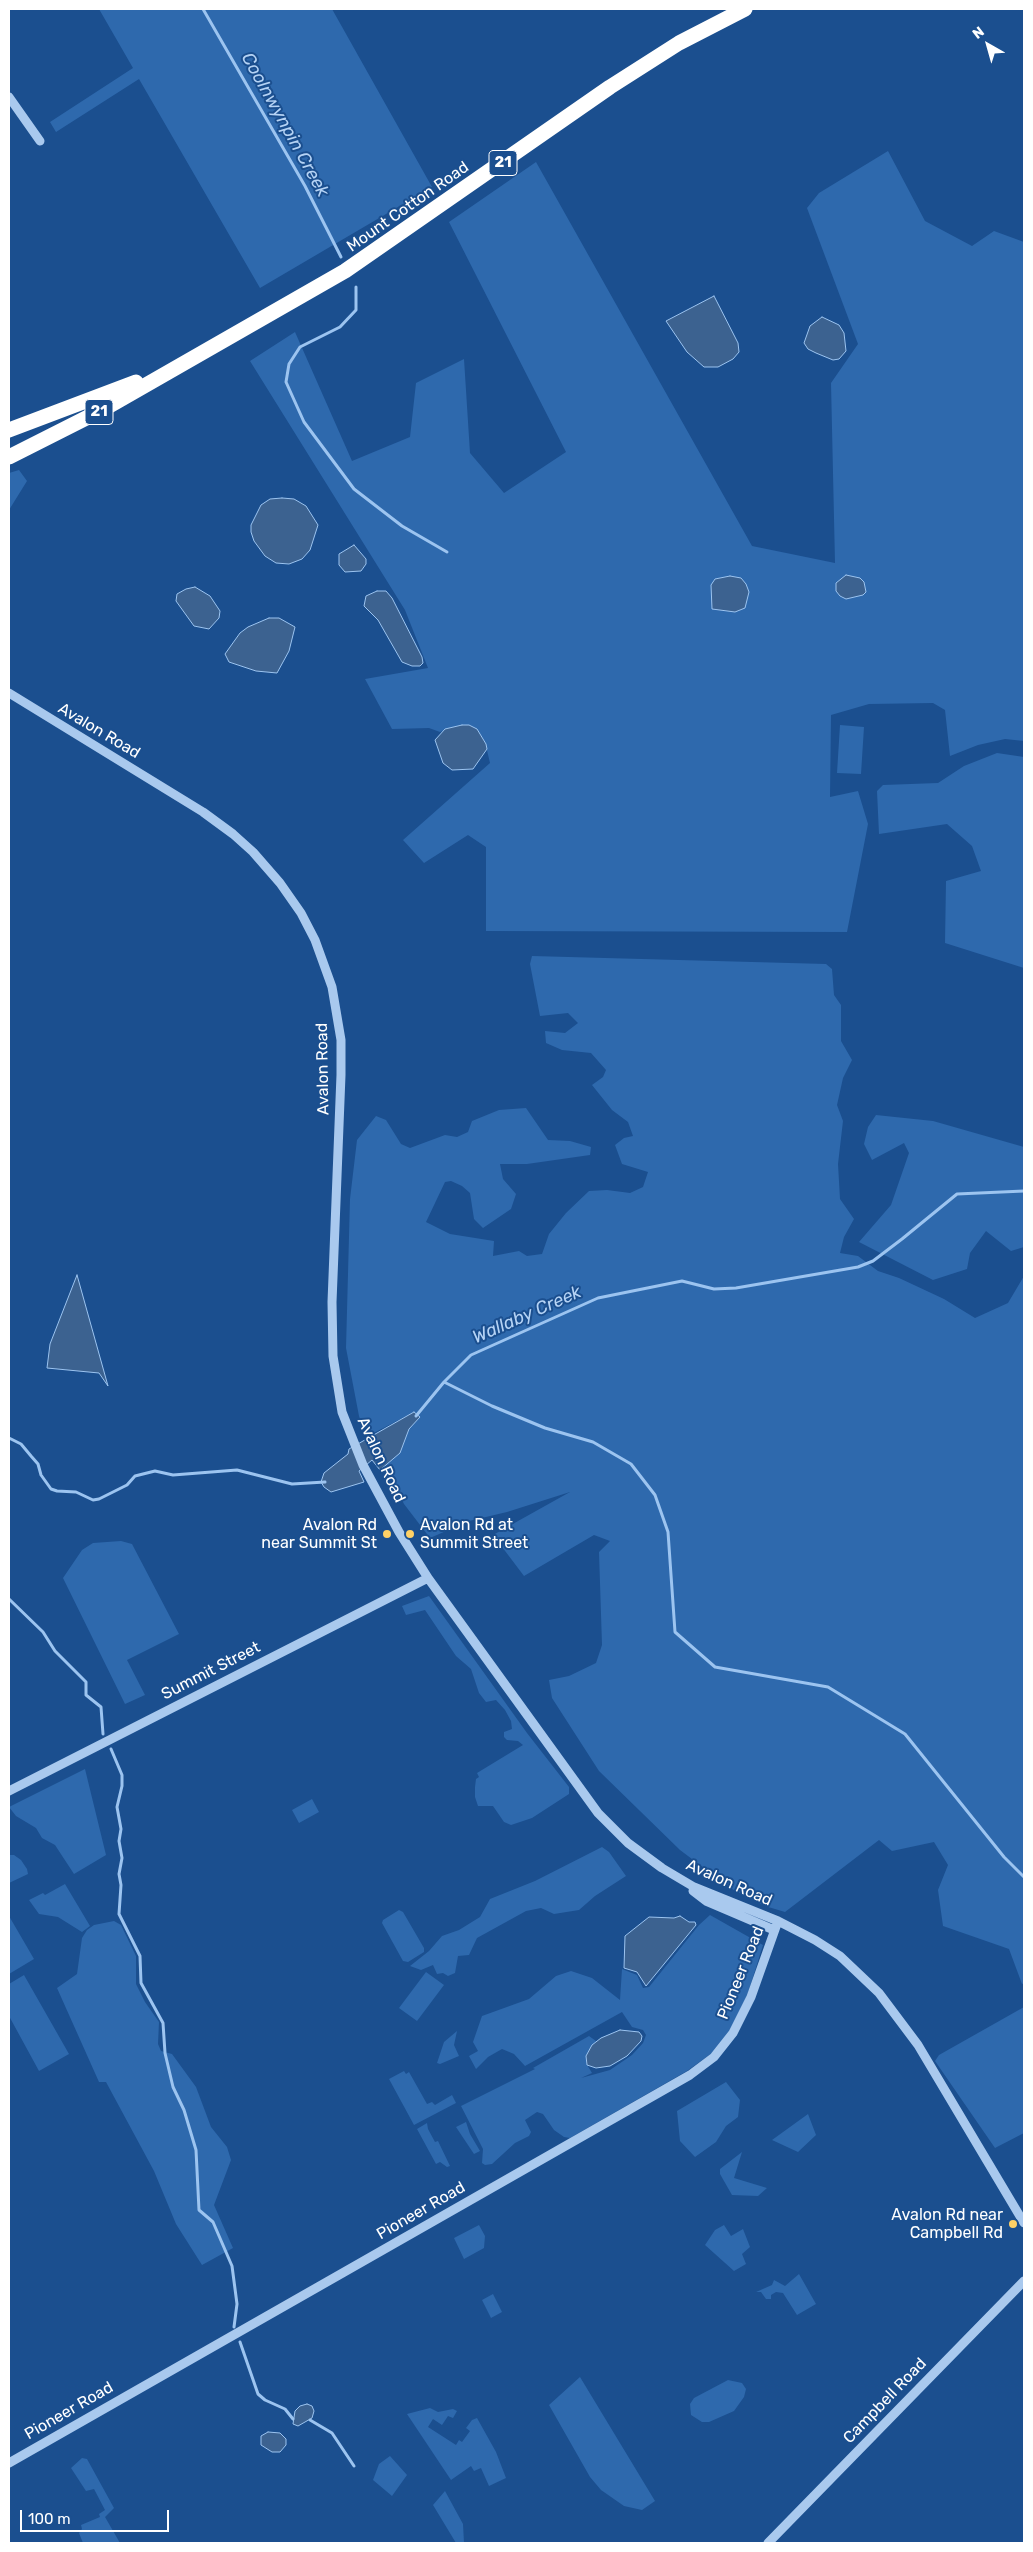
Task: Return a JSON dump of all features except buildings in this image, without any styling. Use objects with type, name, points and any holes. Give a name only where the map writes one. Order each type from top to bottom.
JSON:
[{"type":"highway","name":"Mount Cotton Road","points":[[9,457],[96,413],[345,271],[610,87],[679,43],[745,9]]},
{"type":"highway","name":"Mount Cotton Road","points":[[9,430],[187,362]]},
{"type":"street","points":[[9,97],[40,141]]},
{"type":"street","name":"Avalon Road","points":[[9,693],[203,812],[233,834],[253,852],[280,883],[312,932],[332,987],[341,1040],[332,1302],[333,1356],[342,1412],[363,1466],[399,1532],[428,1578],[598,1813],[630,1844],[672,1875],[723,1900],[778,1921],[840,1956],[880,1993],[918,2045],[1024,2222]]},
{"type":"street","name":"Summit Street","points":[[9,1790],[428,1578]]},
{"type":"street","points":[[672,1875],[706,1901],[774,1930]]},
{"type":"street","name":"Pioneer Road","points":[[9,2463],[690,2075],[714,2057],[733,2033],[750,1996],[778,1921]]},
{"type":"street","name":"Campbell Road","points":[[768,2543],[1024,2281]]},
{"type":"shaded area","points":[[99,9],[332,9],[432,187],[260,288],[139,79],[56,132],[50,122],[133,68]]},
{"type":"shaded area","points":[[888,151],[925,221],[972,246],[994,231],[1024,242],[1024,741],[1005,739],[978,745],[950,756],[945,710],[933,703],[869,704],[831,715],[830,797],[858,791],[868,824],[847,932],[486,931],[486,847],[468,835],[424,863],[403,840],[490,763],[485,742],[462,725],[440,732],[429,728],[392,729],[365,679],[428,668],[405,610],[250,361],[295,332],[352,461],[410,437],[416,383],[464,359],[470,453],[504,493],[566,452],[449,222],[536,162],[752,546],[835,563],[831,383],[858,344],[807,208],[819,193]]},
{"type":"shaded area","points":[[714,296],[738,343],[739,352],[733,359],[718,367],[704,367],[687,352],[666,321]]},
{"type":"shaded area","points":[[822,317],[839,325],[844,333],[846,351],[839,359],[833,360],[816,353],[808,349],[804,343],[810,326]]},
{"type":"shaded area","points":[[19,470],[27,481],[9,510],[9,473]]},
{"type":"shaded area","points":[[270,499],[294,499],[306,506],[318,525],[310,550],[302,559],[289,564],[276,563],[265,556],[254,541],[251,532],[251,525],[261,505]]},
{"type":"shaded area","points":[[354,545],[366,559],[366,564],[361,571],[345,572],[339,565],[339,554]]},
{"type":"shaded area","points":[[846,575],[860,578],[864,582],[866,592],[863,595],[846,599],[840,596],[836,591],[836,583]]},
{"type":"shaded area","points":[[730,576],[741,578],[746,584],[749,592],[745,608],[735,612],[712,609],[711,585],[715,579]]},
{"type":"shaded area","points":[[195,587],[210,596],[220,611],[219,618],[209,629],[194,626],[176,601],[177,594]]},
{"type":"shaded area","points":[[377,591],[386,591],[392,598],[422,657],[423,663],[420,666],[412,666],[402,662],[378,620],[364,606],[366,596]]},
{"type":"shaded area","points":[[269,618],[279,618],[295,627],[289,651],[277,673],[256,671],[229,662],[225,654],[240,633],[248,627]]},
{"type":"shaded area","points":[[469,725],[477,729],[487,749],[473,769],[452,770],[443,763],[435,740],[445,729]]},
{"type":"shaded area","points":[[840,725],[864,727],[861,774],[837,773]]},
{"type":"shaded area","points":[[997,753],[1024,757],[1024,968],[945,943],[946,881],[981,871],[972,846],[947,824],[879,834],[877,791],[883,785],[938,783],[964,766]]},
{"type":"shaded area","points":[[532,956],[826,964],[832,969],[834,995],[841,1005],[841,1041],[852,1060],[843,1078],[837,1105],[843,1121],[838,1164],[840,1199],[854,1219],[844,1237],[840,1253],[858,1256],[878,1271],[899,1278],[944,1299],[975,1318],[1008,1303],[1024,1276],[1024,1983],[1022,1984],[1009,1949],[943,1926],[938,1890],[948,1865],[934,1842],[892,1851],[879,1840],[785,1912],[765,1906],[732,1889],[680,1850],[599,1771],[552,1698],[549,1680],[569,1676],[596,1663],[602,1645],[599,1552],[610,1541],[594,1535],[524,1576],[493,1535],[570,1492],[507,1512],[469,1521],[430,1538],[404,1504],[385,1466],[400,1453],[409,1429],[420,1417],[414,1412],[366,1437],[359,1416],[346,1348],[350,1199],[357,1140],[376,1116],[386,1120],[401,1144],[410,1148],[445,1135],[457,1137],[468,1132],[472,1121],[499,1110],[526,1108],[548,1140],[570,1141],[591,1147],[590,1155],[527,1164],[500,1164],[503,1179],[516,1194],[511,1209],[483,1228],[474,1219],[470,1193],[462,1186],[451,1181],[445,1182],[426,1222],[450,1234],[494,1241],[493,1256],[519,1251],[527,1256],[542,1254],[549,1234],[566,1213],[589,1191],[607,1190],[630,1193],[643,1187],[648,1172],[622,1164],[615,1145],[624,1138],[633,1136],[628,1122],[612,1110],[592,1085],[603,1077],[606,1070],[591,1053],[562,1050],[546,1043],[545,1031],[565,1033],[578,1023],[568,1013],[540,1016],[530,964]]},
{"type":"shaded area","points":[[876,1115],[933,1121],[1024,1147],[1024,1247],[1011,1251],[986,1231],[970,1253],[967,1269],[933,1280],[859,1242],[891,1205],[909,1153],[904,1143],[872,1160],[864,1144],[868,1127]]},
{"type":"shaded area","points":[[77,1275],[108,1386],[99,1373],[47,1368],[50,1344]]},
{"type":"shaded area","points":[[414,1412],[420,1417],[409,1429],[400,1453],[380,1470],[372,1460],[359,1471],[364,1482],[331,1492],[324,1487],[321,1482],[324,1473],[348,1454],[349,1449]]},
{"type":"shaded area","points":[[121,1541],[132,1544],[179,1634],[127,1660],[145,1695],[125,1704],[63,1578],[82,1550],[93,1543]]},
{"type":"shaded area","points":[[429,1596],[527,1733],[569,1787],[569,1794],[532,1818],[511,1825],[504,1822],[493,1806],[478,1806],[475,1797],[476,1779],[479,1777],[477,1773],[523,1745],[518,1741],[507,1740],[504,1737],[504,1732],[512,1729],[511,1721],[505,1710],[496,1700],[486,1702],[479,1693],[471,1669],[456,1656],[425,1610],[406,1615],[402,1606]]},
{"type":"shaded area","points":[[85,1769],[106,1855],[74,1874],[55,1845],[42,1838],[36,1828],[16,1816],[9,1807]]},
{"type":"shaded area","points":[[312,1799],[319,1812],[299,1823],[292,1810]]},
{"type":"shaded area","points":[[602,1847],[609,1852],[626,1876],[595,1896],[579,1910],[554,1914],[541,1908],[526,1911],[477,1938],[469,1955],[458,1956],[455,1973],[448,1976],[443,1973],[437,1974],[433,1965],[421,1970],[410,1966],[429,1951],[442,1936],[459,1930],[480,1917],[490,1899],[535,1881]]},
{"type":"shaded area","points":[[9,1855],[14,1855],[21,1860],[28,1874],[9,1883]]},
{"type":"shaded area","points":[[65,1884],[90,1926],[82,1932],[58,1917],[39,1914],[29,1900],[43,1893],[45,1895]]},
{"type":"shaded area","points":[[399,1910],[403,1912],[424,1948],[424,1952],[408,1962],[403,1961],[382,1923],[383,1920]]},
{"type":"shaded area","points":[[710,1915],[763,1945],[748,1993],[730,2031],[716,2050],[687,2071],[570,2138],[564,2137],[554,2130],[543,2114],[537,2112],[525,2120],[531,2132],[529,2136],[515,2143],[492,2164],[485,2165],[482,2163],[483,2149],[461,2106],[535,2069],[533,2068],[589,2036],[596,2041],[586,2056],[586,2063],[592,2073],[581,2078],[610,2070],[632,2055],[643,2043],[646,2035],[643,2030],[632,2027],[622,2012],[525,2066],[514,2054],[502,2049],[488,2057],[476,2069],[469,2056],[478,2051],[473,2042],[482,2016],[529,1999],[556,1976],[571,1971],[592,1978],[620,2000],[622,1969],[637,1975],[643,1988],[649,1987],[699,1925]]},
{"type":"shaded area","points":[[9,1916],[34,1959],[9,1974]]},
{"type":"shaded area","points":[[680,1916],[689,1922],[695,1922],[696,1925],[646,1986],[637,1972],[624,1968],[625,1936],[649,1917],[674,1918]]},
{"type":"shaded area","points":[[114,1921],[121,1925],[136,1956],[136,1984],[145,2002],[159,2022],[158,2044],[161,2051],[172,2054],[196,2087],[211,2127],[227,2147],[231,2160],[214,2205],[233,2248],[202,2265],[176,2224],[154,2171],[106,2082],[99,2082],[57,1988],[77,1974],[82,1938],[87,1930],[94,1925]]},
{"type":"shaded area","points":[[426,1972],[444,1985],[417,2021],[399,2008]]},
{"type":"shaded area","points":[[24,1975],[69,2054],[39,2071],[9,2016],[9,1984]]},
{"type":"shaded area","points":[[1024,2007],[1024,2133],[995,2148],[935,2061],[939,2055]]},
{"type":"shaded area","points":[[620,2030],[639,2032],[642,2036],[641,2041],[627,2056],[610,2066],[596,2068],[587,2065],[586,2056],[592,2045],[601,2038]]},
{"type":"shaded area","points":[[457,2031],[454,2045],[459,2056],[440,2064],[437,2063],[444,2042]]},
{"type":"shaded area","points":[[404,2071],[406,2074],[409,2072],[427,2104],[432,2102],[435,2105],[452,2095],[456,2103],[414,2125],[389,2079]]},
{"type":"shaded area","points":[[726,2082],[740,2100],[738,2117],[726,2126],[716,2142],[695,2157],[680,2141],[677,2111]]},
{"type":"shaded area","points":[[808,2114],[816,2135],[798,2152],[772,2140]]},
{"type":"shaded area","points":[[466,2122],[470,2134],[480,2151],[474,2154],[456,2127]]},
{"type":"shaded area","points":[[427,2123],[428,2129],[435,2142],[438,2141],[450,2166],[447,2167],[440,2162],[436,2164],[417,2129]]},
{"type":"shaded area","points":[[742,2152],[734,2178],[767,2188],[758,2196],[732,2195],[720,2174],[720,2169]]},
{"type":"shaded area","points":[[479,2225],[485,2236],[484,2248],[464,2259],[454,2238]]},
{"type":"shaded area","points":[[724,2225],[731,2236],[743,2229],[750,2247],[742,2254],[746,2264],[734,2271],[705,2245],[715,2230]]},
{"type":"shaded area","points":[[799,2274],[816,2304],[797,2315],[783,2293],[776,2292],[771,2295],[771,2299],[766,2299],[761,2292],[756,2292],[772,2285],[774,2280],[785,2286]]},
{"type":"shaded area","points":[[493,2294],[502,2312],[491,2318],[482,2300]]},
{"type":"shaded area","points":[[580,2377],[655,2501],[642,2510],[624,2506],[601,2490],[590,2477],[549,2405]]},
{"type":"shaded area","points":[[728,2380],[742,2383],[746,2389],[744,2397],[734,2411],[709,2422],[702,2422],[691,2415],[690,2404],[694,2398]]},
{"type":"shaded area","points":[[307,2404],[312,2406],[314,2411],[312,2418],[298,2426],[293,2424],[295,2411],[300,2406]]},
{"type":"shaded area","points":[[430,2408],[438,2412],[453,2409],[457,2411],[453,2418],[448,2416],[442,2425],[433,2419],[428,2427],[456,2445],[459,2440],[462,2442],[470,2431],[466,2428],[472,2420],[477,2418],[496,2452],[506,2478],[489,2486],[481,2468],[474,2471],[471,2466],[451,2480],[407,2414]]},
{"type":"shaded area","points":[[268,2432],[280,2433],[286,2439],[286,2445],[280,2452],[272,2452],[261,2445],[261,2436]]},
{"type":"shaded area","points":[[390,2456],[407,2475],[392,2496],[373,2480],[379,2464]]},
{"type":"shaded area","points":[[82,2458],[87,2459],[114,2508],[105,2517],[120,2543],[83,2543],[79,2533],[82,2529],[81,2525],[100,2517],[99,2514],[105,2510],[94,2489],[86,2491],[71,2468]]},
{"type":"shaded area","points":[[445,2491],[463,2524],[464,2543],[456,2543],[433,2505]]},
{"type":"waterway","name":"Coolnwynpin Creek","points":[[203,9],[305,186],[341,257]]},
{"type":"waterway","points":[[356,287],[356,310],[340,327],[300,347],[289,364],[286,382],[304,422],[354,489],[402,526],[447,552]]},
{"type":"waterway","name":"Wallaby Creek","points":[[416,1416],[444,1382],[471,1355],[598,1298],[682,1281],[714,1289],[736,1288],[858,1267],[873,1261],[957,1194],[1024,1191]]},
{"type":"waterway","points":[[444,1382],[492,1406],[545,1428],[593,1442],[631,1464],[655,1495],[668,1532],[675,1632],[715,1667],[828,1687],[905,1734],[1004,1857],[1024,1877]]},
{"type":"waterway","name":"Wallaby Creek","points":[[9,1438],[21,1444],[38,1464],[41,1475],[51,1489],[76,1492],[93,1500],[99,1499],[127,1485],[135,1476],[155,1471],[173,1475],[237,1470],[292,1484],[325,1482]]},
{"type":"waterway","points":[[9,1599],[43,1632],[55,1651],[86,1682],[86,1695],[101,1707],[103,1734]]},
{"type":"waterway","points":[[111,1749],[122,1775],[122,1786],[117,1807],[121,1829],[119,1841],[122,1858],[119,1874],[121,1885],[119,1914],[140,1956],[141,1983],[163,2023],[165,2053],[173,2087],[184,2110],[196,2150],[199,2210],[213,2222],[232,2266],[237,2304],[234,2327]]},
{"type":"waterway","points":[[240,2342],[258,2394],[265,2400],[285,2409],[293,2419]]},
{"type":"waterway","points":[[310,2420],[332,2433],[354,2466]]},
{"type":"place","name":"Avalon Rd near Summit St","points":[[387,1534]]},
{"type":"place","name":"Avalon Rd at Summit Street","points":[[410,1534]]},
{"type":"place","name":"Avalon Rd near Campbell Rd","points":[[1013,2224]]}]
